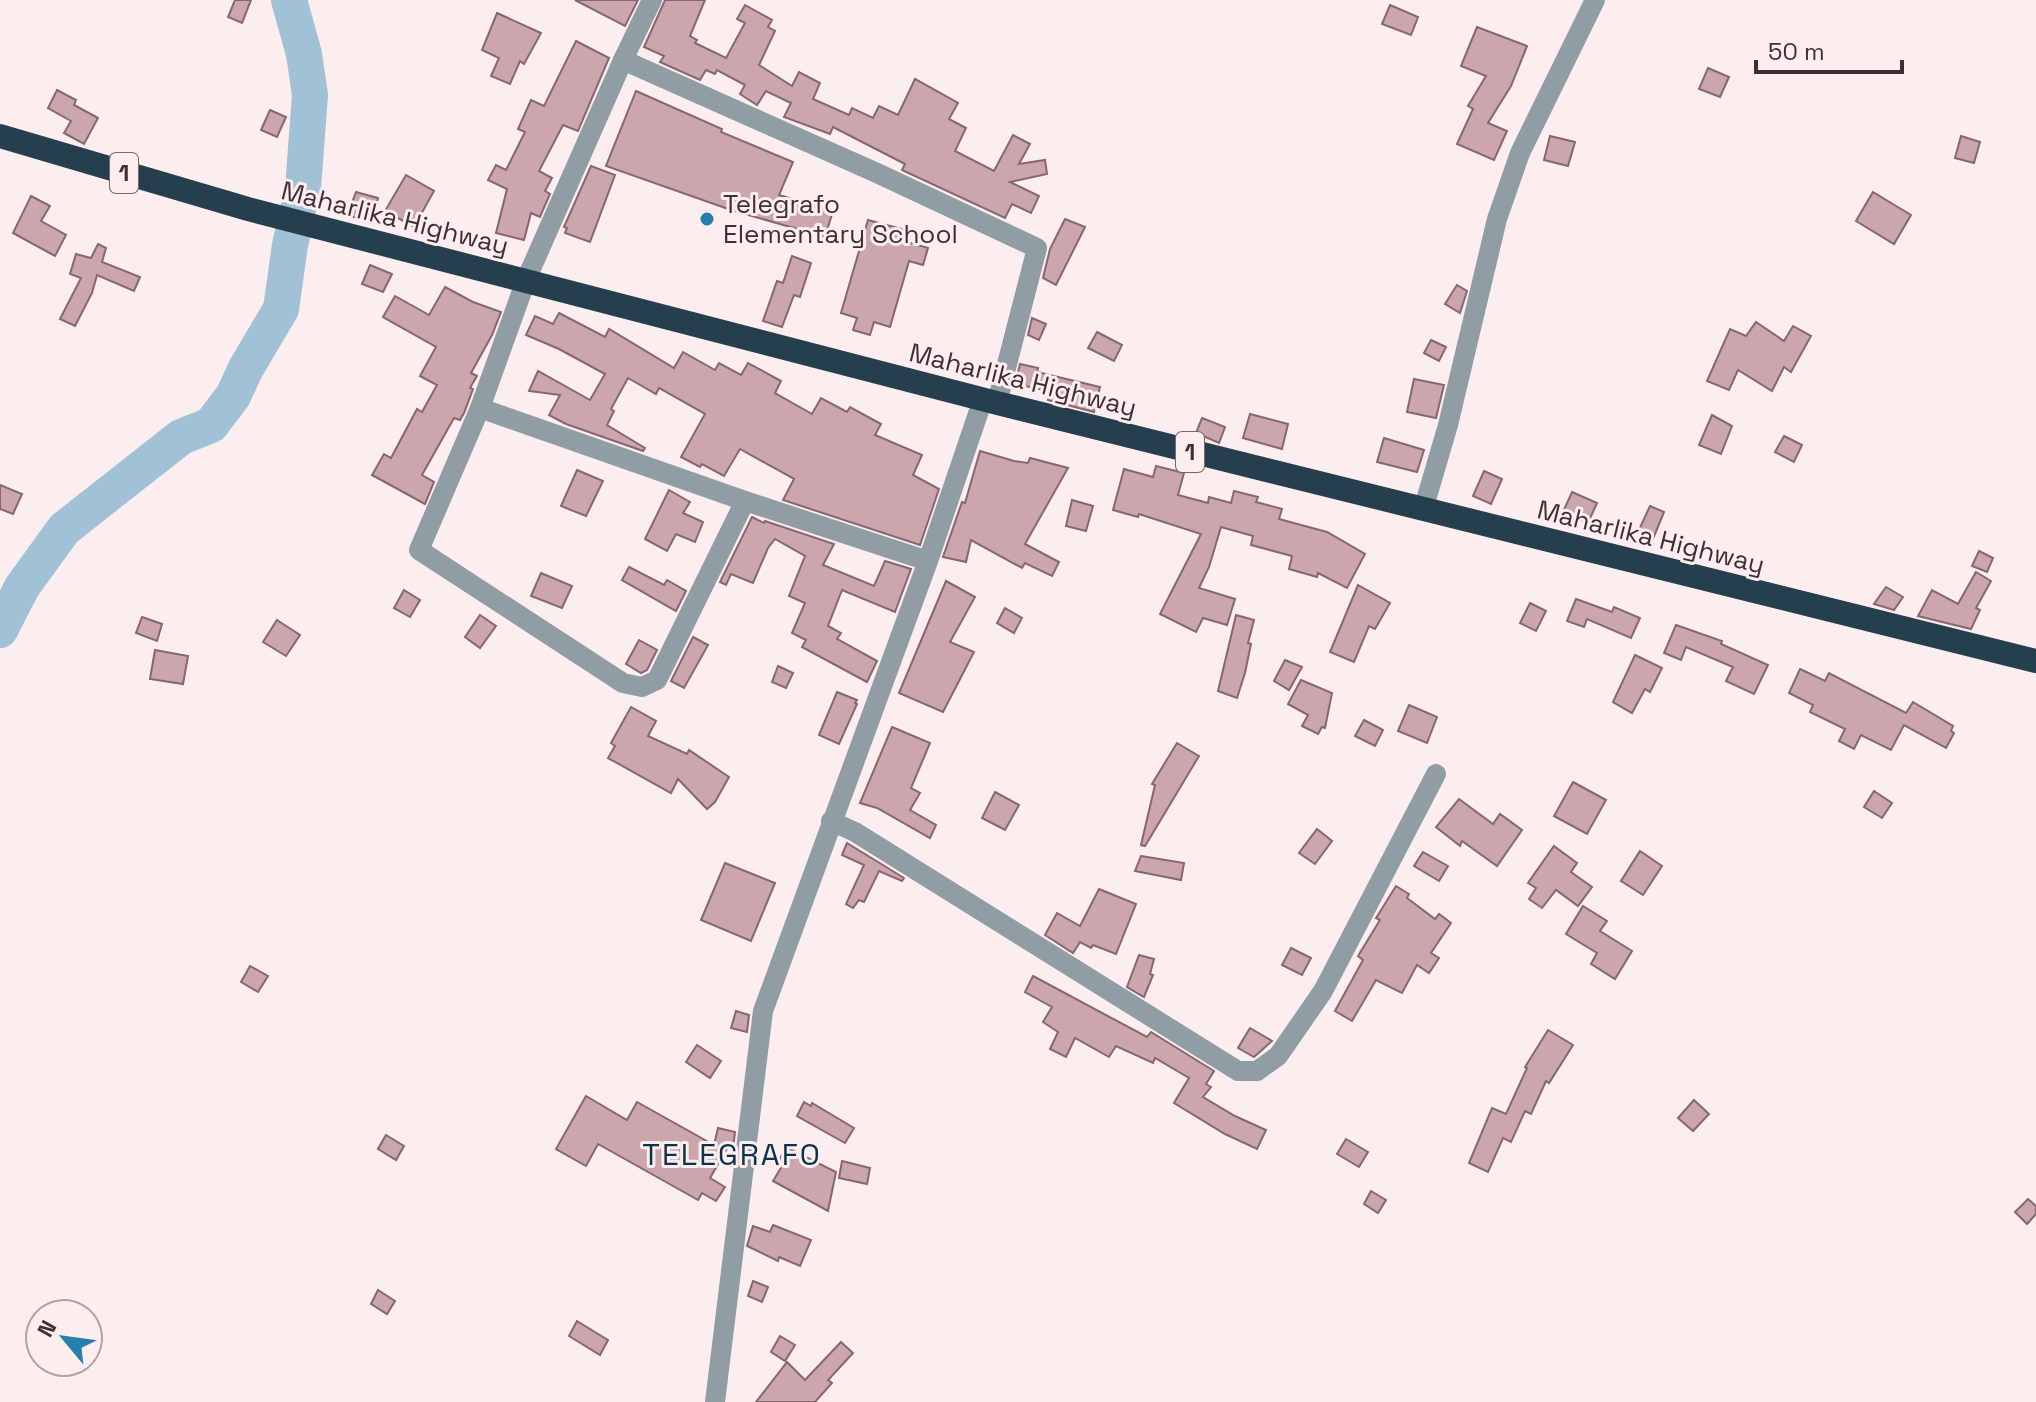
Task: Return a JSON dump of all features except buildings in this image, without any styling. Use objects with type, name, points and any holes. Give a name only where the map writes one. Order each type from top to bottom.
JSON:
[{"type":"highway","name":"Maharlika Highway","points":[[0,136],[248,209],[990,401],[2036,661]]},
{"type":"street","points":[[652,0],[526,280],[480,408],[419,550],[623,683],[642,687],[657,680],[745,501]]},
{"type":"street","points":[[1423,510],[1448,425],[1497,219],[1520,153],[1595,0]]},
{"type":"street","points":[[623,60],[1037,248],[990,401],[831,821],[763,1011],[715,1402]]},
{"type":"street","points":[[480,408],[928,561]]},
{"type":"street","points":[[831,821],[861,835],[1238,1071],[1257,1071],[1278,1056],[1323,991],[1436,774]]},
{"type":"waterway","points":[[0,630],[22,587],[64,529],[181,437],[211,425],[233,396],[281,309],[290,245],[303,188],[310,95],[304,54],[289,0]]},
{"type":"place","name":"Telegrafo Elementary School","points":[[707,219]]},
{"type":"district","name":"TELEGRAFO","points":[[732,1155]]}]
